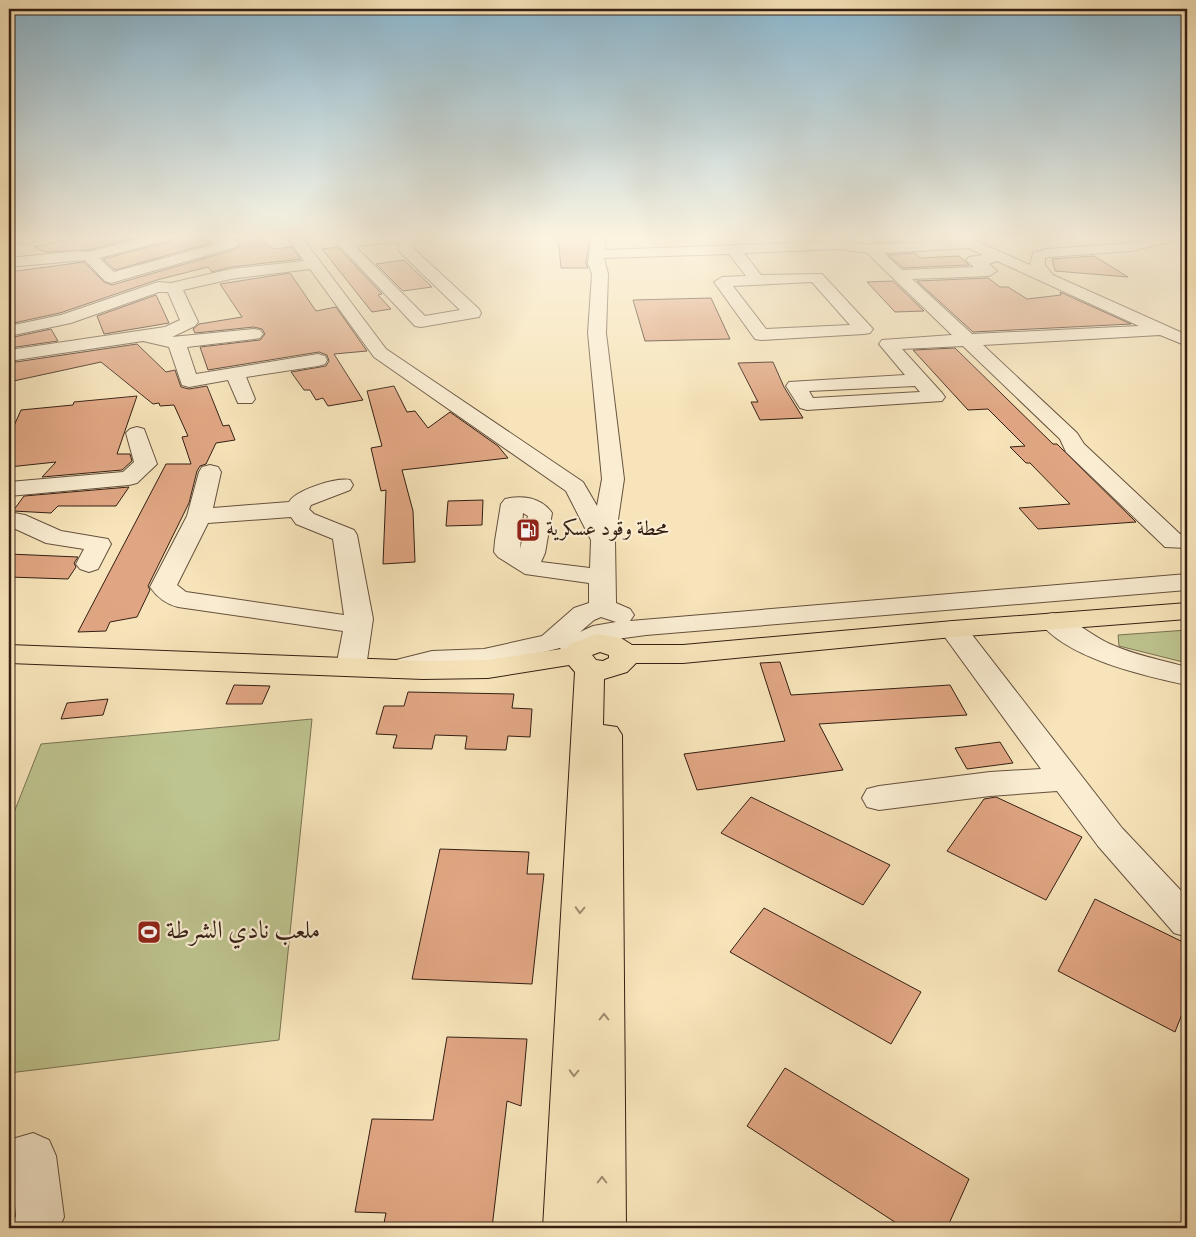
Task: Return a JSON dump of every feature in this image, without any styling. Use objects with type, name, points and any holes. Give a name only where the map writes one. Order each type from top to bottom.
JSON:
[{"type":"main road","points":[[9,654],[394,669],[488,669],[587,655],[683,654],[953,629],[1187,611]]},
{"type":"main road","points":[[567,1228],[587,655]]},
{"type":"main road","points":[[587,655],[602,1228]]},
{"type":"street","points":[[9,331],[65,319],[138,294]]},
{"type":"street","points":[[9,356],[170,332],[189,322],[177,294]]},
{"type":"street","points":[[336,294],[380,353],[575,487],[603,540]]},
{"type":"street","points":[[393,294],[421,322],[473,313],[452,294]]},
{"type":"street","points":[[600,294],[596,333],[613,479],[603,540],[602,607]]},
{"type":"street","points":[[730,294],[760,335],[864,329],[831,294]]},
{"type":"street","points":[[917,294],[1070,437],[1074,447],[1174,542],[1187,541]]},
{"type":"street","points":[[1095,294],[1187,341]]},
{"type":"street","points":[[920,380],[796,386],[807,404],[935,397],[920,380],[888,344],[1165,330]]},
{"type":"street","points":[[143,336],[177,343],[254,334]]},
{"type":"street","points":[[177,343],[189,381],[318,360]]},
{"type":"street","points":[[235,374],[245,399]]},
{"type":"street","points":[[9,488],[129,478],[146,464],[137,433]]},
{"type":"street","points":[[210,472],[199,516],[163,587],[178,599],[358,625]]},
{"type":"street","points":[[297,509],[302,500],[342,485]]},
{"type":"street","points":[[199,516],[297,509]]},
{"type":"street","points":[[297,509],[305,519],[345,535],[350,575],[359,618],[352,667]]},
{"type":"street","points":[[9,520],[16,520],[55,538],[99,544],[89,564]]},
{"type":"street","points":[[526,564],[534,569],[603,577]]},
{"type":"street","points":[[587,655],[603,632],[1187,582]]},
{"type":"street","points":[[587,655],[584,614],[602,607],[646,627]]},
{"type":"street","points":[[1053,621],[1071,637],[1109,656],[1187,676]]},
{"type":"street","points":[[953,629],[1110,837],[1187,922]]},
{"type":"street","points":[[879,798],[990,784],[1064,778]]},
{"type":"street","points":[[9,1165],[10,1162],[33,1156],[40,1217],[35,1228]]},
{"type":"green space","points":[[1187,630],[1187,663],[1119,646],[1118,635]]},
{"type":"green space","name":"ملعب نادي الشرطة","points":[[312,719],[279,1040],[9,1073],[9,825],[41,744]]},
{"type":"building","points":[[9,294],[117,294],[60,313],[9,324]]},
{"type":"building","points":[[226,294],[304,294],[316,311],[336,307],[367,351],[334,354],[363,400],[328,406],[323,398],[316,400],[310,390],[304,390],[291,372],[326,366],[329,361],[327,355],[319,352],[208,370],[200,347],[260,340],[265,334],[262,329],[254,327],[195,333],[193,329],[199,324],[242,317]]},
{"type":"building","points":[[357,294],[382,294],[378,295],[391,309],[372,312]]},
{"type":"building","points":[[878,294],[906,294],[924,311],[895,312]]},
{"type":"building","points":[[931,294],[1019,294],[1027,299],[1064,294],[1131,324],[973,332]]},
{"type":"building","points":[[156,295],[169,323],[104,334],[97,316]]},
{"type":"building","points":[[711,298],[730,339],[645,341],[633,300]]},
{"type":"building","points":[[51,329],[58,341],[9,348],[9,338]]},
{"type":"building","points":[[137,344],[166,372],[175,370],[181,387],[189,389],[207,386],[223,426],[229,425],[235,440],[216,443],[206,464],[200,466],[197,471],[189,503],[148,586],[150,590],[137,617],[110,622],[106,631],[78,632],[166,464],[191,464],[182,437],[188,436],[174,405],[160,406],[159,403],[153,404],[101,362],[9,382],[9,363]]},
{"type":"building","points":[[955,348],[1136,522],[1038,529],[1019,508],[1070,504],[1030,463],[1026,463],[1010,447],[1025,446],[988,409],[968,410],[913,350]]},
{"type":"building","points":[[773,362],[784,387],[803,418],[760,420],[751,402],[758,402],[738,363]]},
{"type":"building","points":[[394,386],[407,412],[415,411],[428,428],[450,412],[498,446],[508,458],[402,470],[413,511],[415,562],[383,564],[386,490],[381,491],[371,448],[382,446],[367,391]]},
{"type":"building","points":[[137,396],[117,454],[130,454],[132,461],[122,470],[42,477],[56,462],[9,467],[9,429],[13,428],[21,410],[73,405],[74,402]]},
{"type":"building","points":[[129,487],[116,506],[58,506],[51,513],[13,511],[24,496]]},
{"type":"building","points":[[483,500],[482,525],[446,526],[448,501]]},
{"type":"building","points":[[9,554],[78,557],[74,563],[76,567],[68,579],[9,577]]},
{"type":"building","points":[[780,662],[791,695],[950,685],[967,715],[819,724],[843,770],[697,790],[684,754],[785,741],[760,663]]},
{"type":"building","points":[[234,685],[270,686],[262,704],[226,704]]},
{"type":"building","points":[[408,692],[514,694],[512,708],[532,709],[530,737],[508,736],[506,750],[465,749],[467,736],[435,735],[432,749],[393,748],[397,735],[376,734],[384,706],[404,706]]},
{"type":"building","points":[[108,699],[103,715],[61,719],[67,703]]},
{"type":"building","points":[[1000,742],[1013,763],[967,769],[955,748]]},
{"type":"building","points":[[751,797],[890,865],[863,905],[721,833]]},
{"type":"building","points":[[996,797],[1082,837],[1046,900],[947,851],[984,799]]},
{"type":"building","points":[[440,849],[529,852],[527,874],[544,874],[532,984],[412,979]]},
{"type":"building","points":[[1095,899],[1187,944],[1187,1001],[1175,1032],[1058,971]]},
{"type":"building","points":[[764,908],[921,992],[891,1044],[730,952]]},
{"type":"building","points":[[447,1037],[527,1039],[521,1106],[507,1101],[492,1228],[383,1228],[386,1213],[355,1212],[372,1119],[433,1120]]},
{"type":"building","points":[[785,1068],[969,1179],[947,1228],[904,1228],[747,1126]]},
{"type":"place","name":"محطة وقود عسكرية","points":[[528,530]]},
{"type":"place","name":"ملعب نادي الشرطة","points":[[149,932]]}]
